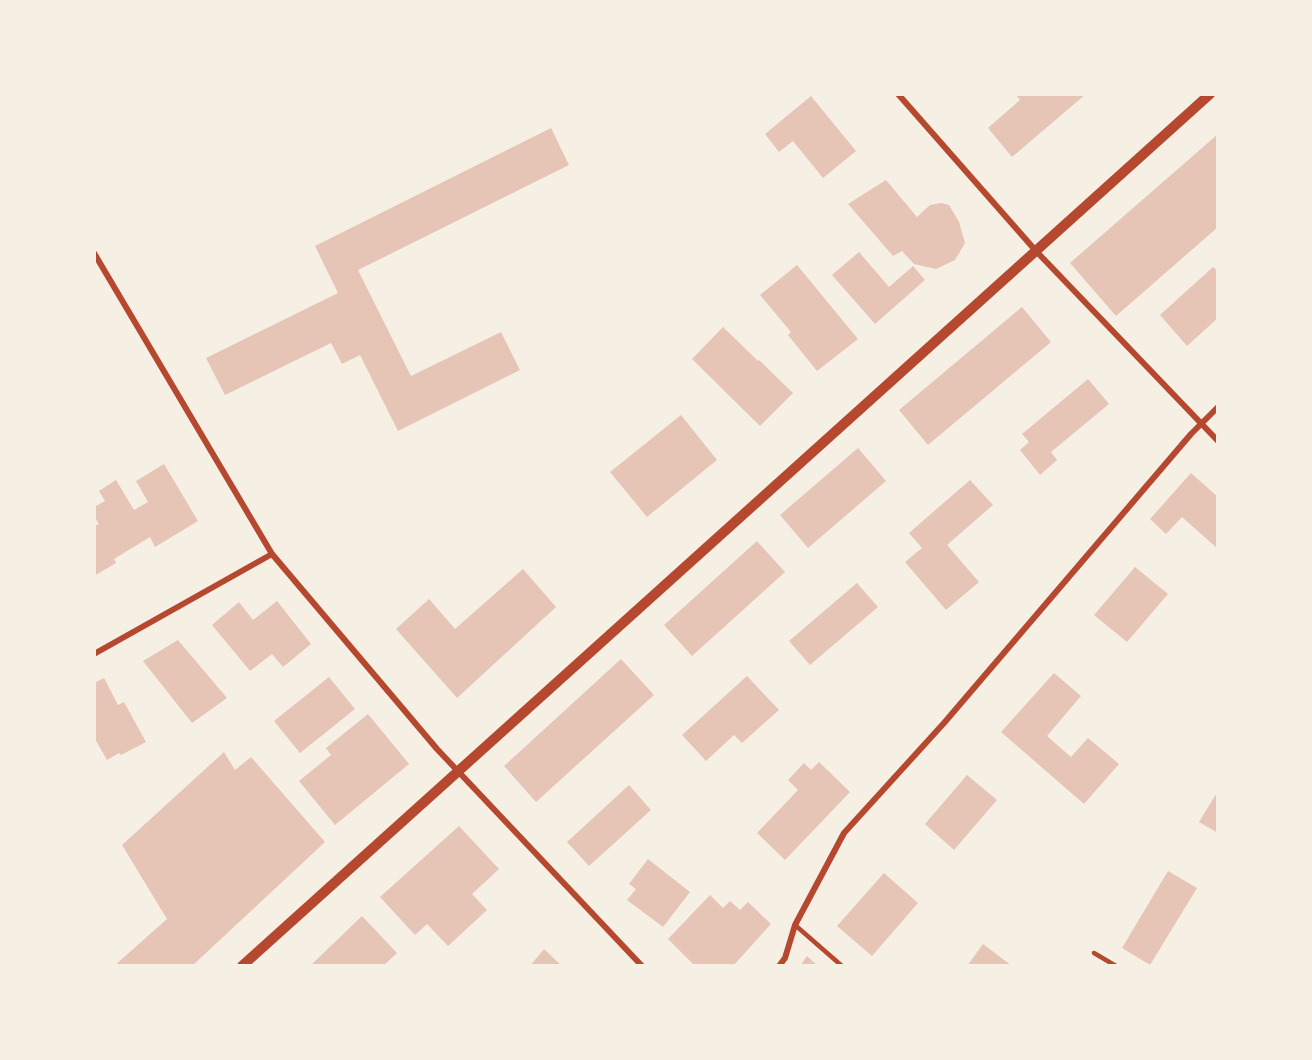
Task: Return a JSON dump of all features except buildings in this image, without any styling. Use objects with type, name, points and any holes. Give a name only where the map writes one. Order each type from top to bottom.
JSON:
[{"type":"street","points":[[898,94],[1036,251],[1218,441]]},
{"type":"street","points":[[242,966],[1210,94]]},
{"type":"street","points":[[94,253],[272,554],[437,749],[642,966]]},
{"type":"street","points":[[779,966],[785,958],[795,925],[844,833],[944,723],[1200,424],[1218,407]]},
{"type":"street","points":[[94,654],[272,554]]},
{"type":"lane","points":[[795,925],[842,966]]},
{"type":"lane","points":[[1094,953],[1116,966]]}]
